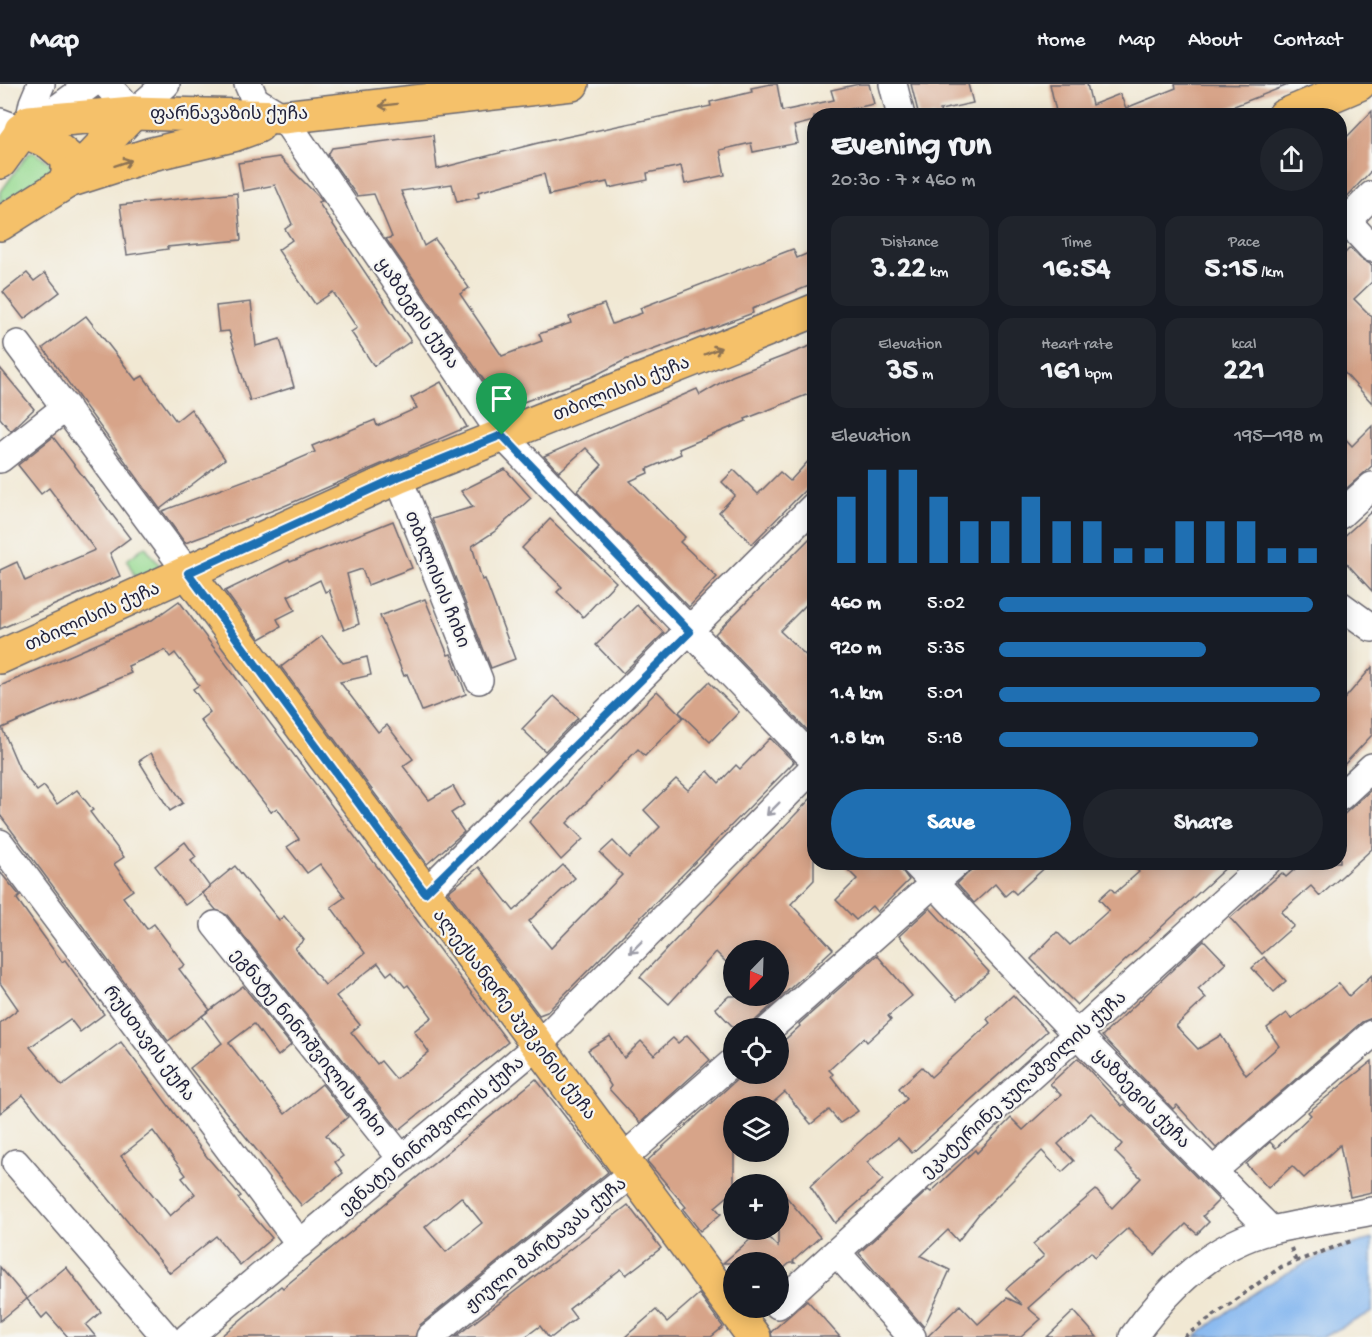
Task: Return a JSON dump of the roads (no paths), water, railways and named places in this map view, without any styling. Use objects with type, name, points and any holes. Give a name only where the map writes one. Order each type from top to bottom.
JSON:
[{"type":"main road","name":"ფარნავაზის ქუჩა","points":[[17,125],[133,113],[283,117],[572,84]]},
{"type":"main road","points":[[1303,108],[1359,84]]},
{"type":"main road","points":[[68,181],[133,113]]},
{"type":"main road","points":[[7,215],[68,181],[152,154],[233,135],[283,117]]},
{"type":"main road","points":[[0,162],[17,125],[49,142],[68,158],[68,181]]},
{"type":"main road","name":"თბილისის ქუჩა","points":[[0,657],[398,477],[807,314]]},
{"type":"main road","name":"ალექსანდრე პუშკინის ქუჩა","points":[[188,573],[627,1166],[748,1335]]},
{"type":"street","points":[[17,125],[33,103],[41,84]]},
{"type":"street","points":[[17,125],[58,108],[91,84]]},
{"type":"street","points":[[106,84],[133,113],[166,84]]},
{"type":"street","points":[[248,84],[255,100],[283,117]]},
{"type":"street","points":[[893,84],[899,108]]},
{"type":"street","name":"ყაზბეგის ქუჩა","points":[[283,117],[502,435],[807,753]]},
{"type":"street","points":[[1347,221],[1372,195]]},
{"type":"street","points":[[1347,228],[1372,248]]},
{"type":"street","name":"ალექსანდრე პუშკინის ქუჩა","points":[[18,344],[188,573]]},
{"type":"street","points":[[0,459],[66,407]]},
{"type":"street","name":"თბილისის ჩიხი","points":[[398,477],[479,680]]},
{"type":"street","points":[[1347,509],[1372,486]]},
{"type":"street","points":[[425,893],[807,513]]},
{"type":"street","points":[[1347,609],[1372,628]]},
{"type":"street","points":[[1347,790],[1372,767]]},
{"type":"street","name":"ეგნატე ნინოშვილის ქუჩა","points":[[188,1337],[538,1045],[807,774]]},
{"type":"street","name":"რუსთავის ქუჩა","points":[[0,843],[300,1244]]},
{"type":"street","name":"ყაზბეგის ქუჩა","points":[[921,870],[1271,1230]]},
{"type":"street","points":[[782,1018],[949,870]]},
{"type":"street","name":"ეკატერინე ჯუღაშვილის ქუჩა","points":[[789,1295],[1258,870]]},
{"type":"street","name":"ეგნატე ნინოშვილის ჩიხი","points":[[215,925],[402,1159]]},
{"type":"street","points":[[1213,1171],[1372,1034]]},
{"type":"street","name":"ჟიული შარტავას ქუჩა","points":[[430,1337],[627,1166],[723,1071]]},
{"type":"street","points":[[16,1163],[166,1337]]},
{"type":"street","points":[[1132,1337],[1168,1295],[1210,1257],[1271,1230],[1372,1211]]},
{"type":"street","points":[[837,1253],[912,1337]]},
{"type":"street","points":[[748,1335],[765,1318]]},
{"type":"water","points":[[1372,1239],[1372,1312],[1323,1337],[1195,1337],[1257,1291],[1279,1278],[1324,1255]]}]
